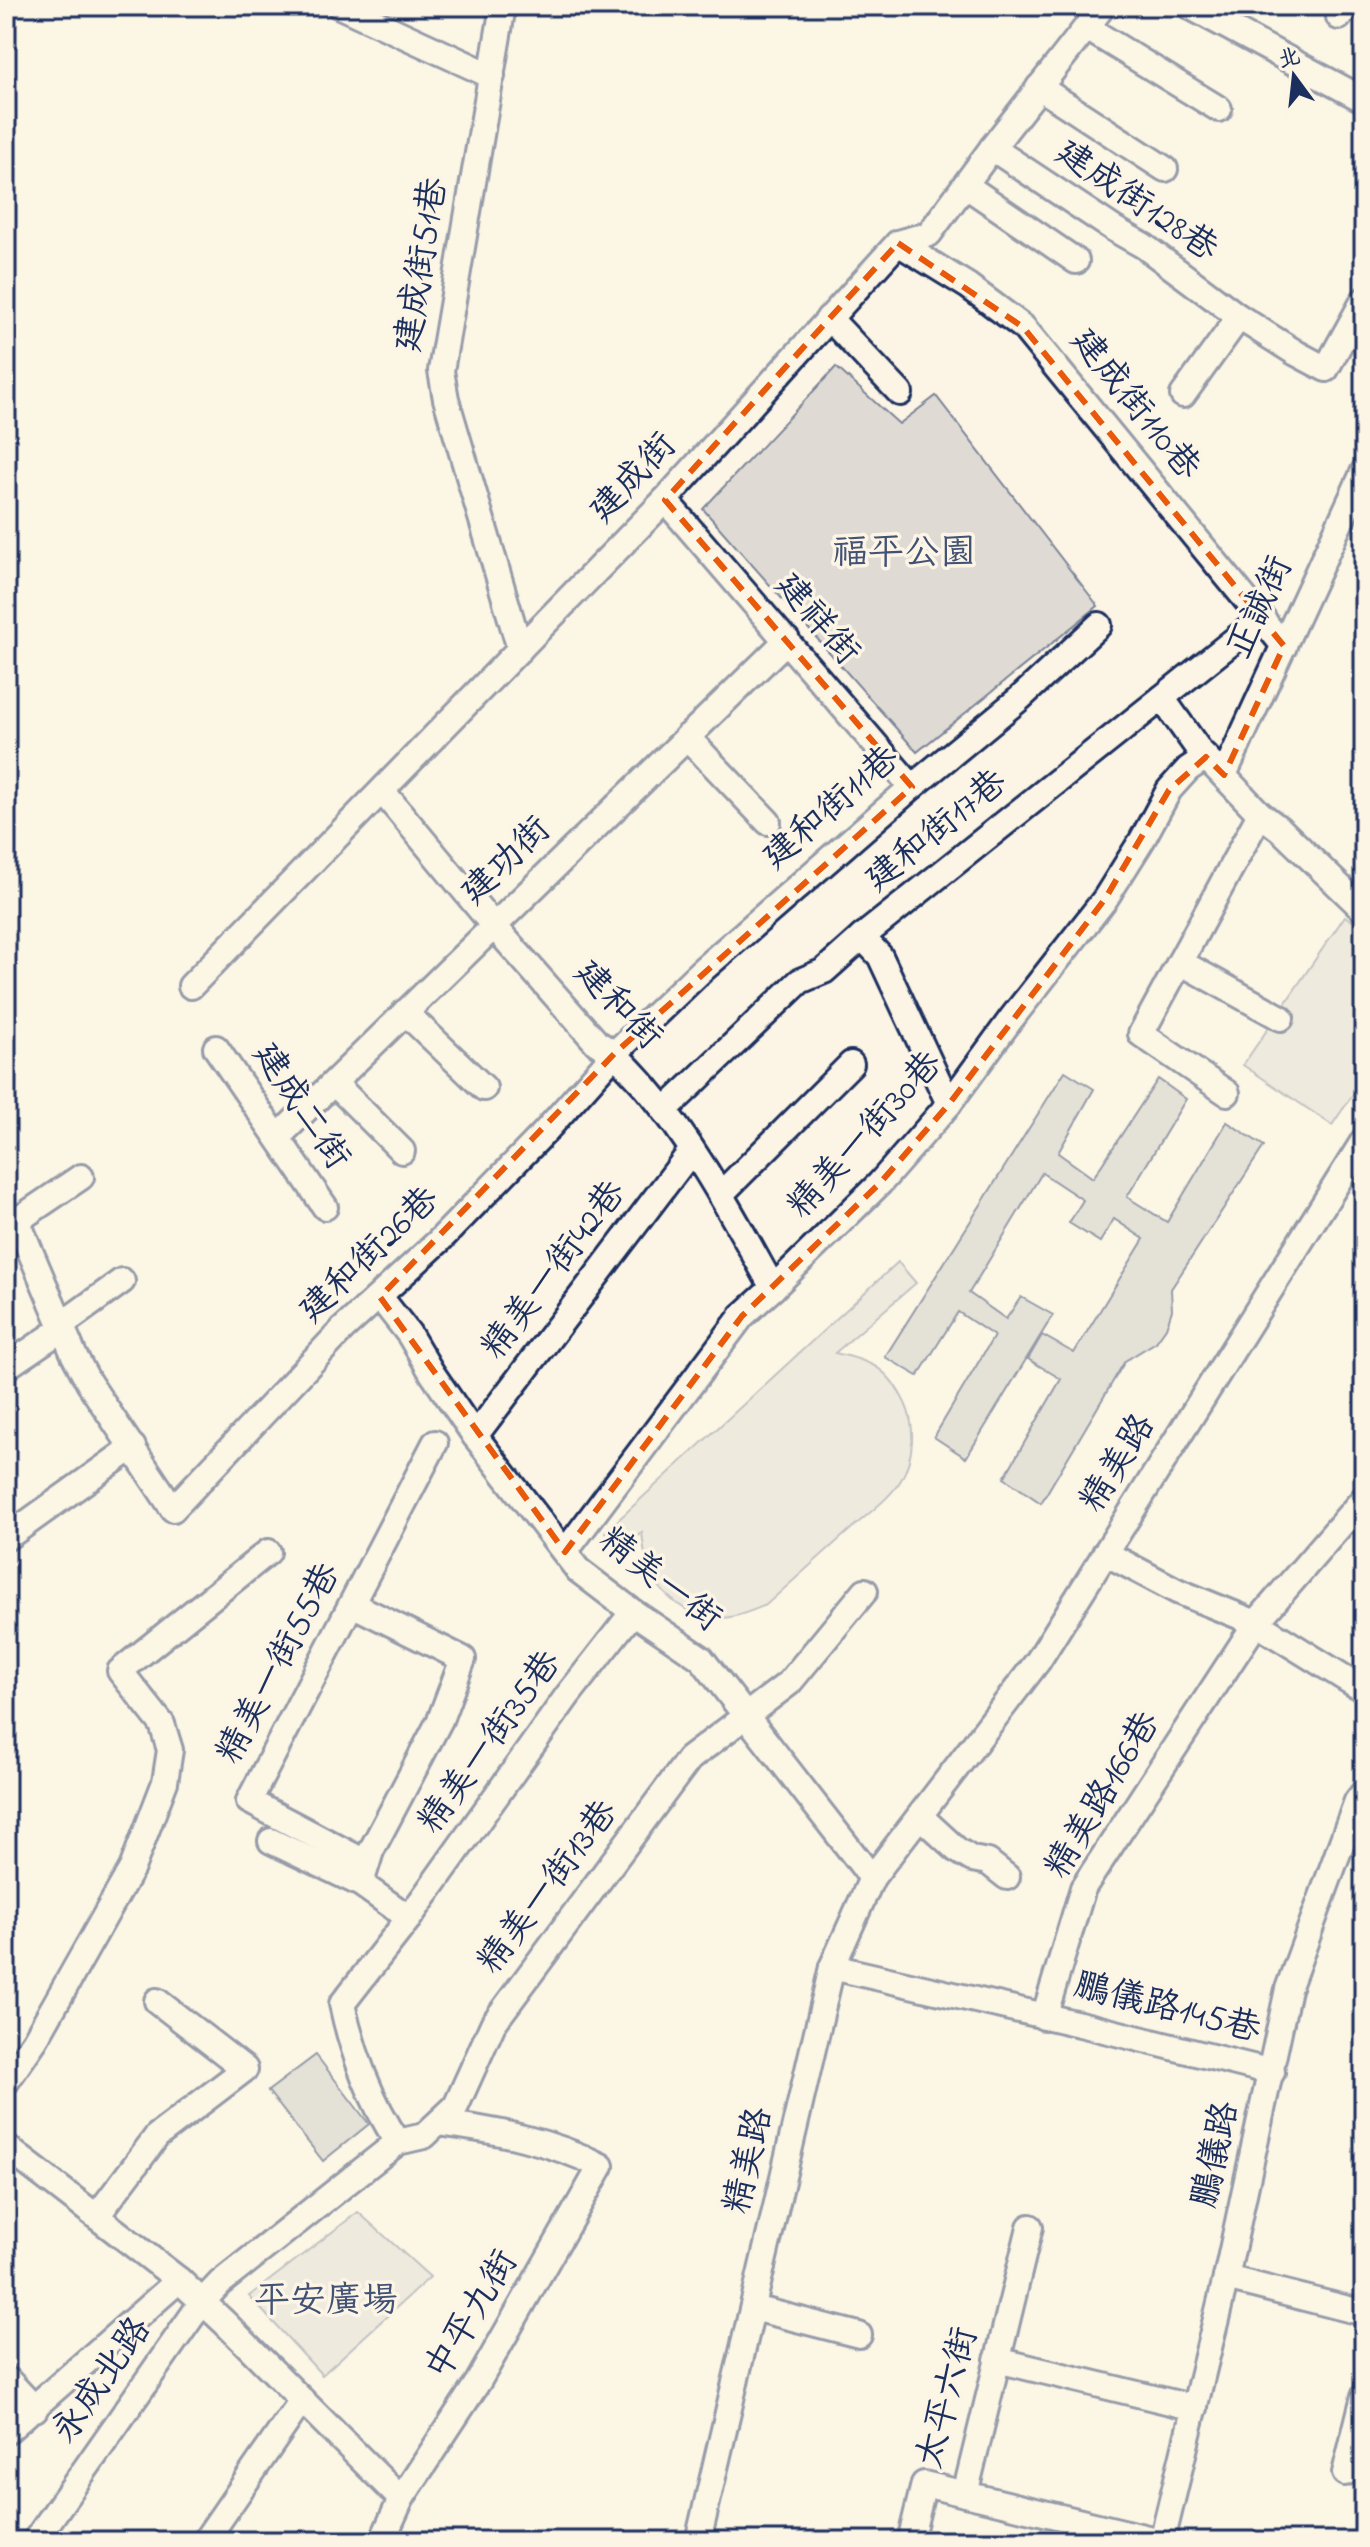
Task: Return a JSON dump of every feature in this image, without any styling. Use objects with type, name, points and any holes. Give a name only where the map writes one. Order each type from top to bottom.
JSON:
[{"type":"street","points":[[340,6],[492,76]]},
{"type":"street","name":"建成街51巷","points":[[503,6],[441,371],[450,412],[520,649]]},
{"type":"street","name":"建成街","points":[[191,986],[665,500],[898,243],[929,234],[1103,6]]},
{"type":"street","points":[[1189,6],[1364,100]]},
{"type":"street","points":[[1087,28],[1219,109]]},
{"type":"street","points":[[1039,87],[1165,169]]},
{"type":"street","name":"建成街128巷","points":[[992,148],[1144,246],[1239,317],[1326,369],[1364,300]]},
{"type":"street","points":[[965,185],[1076,261]]},
{"type":"street","name":"建成街110巷","points":[[898,243],[968,286],[1023,327],[1284,646]]},
{"type":"street","points":[[1183,395],[1239,317]]},
{"type":"street","points":[[829,318],[900,393]]},
{"type":"street","name":"正誠街","points":[[1224,775],[1364,471]]},
{"type":"street","name":"建祥街","points":[[665,500],[912,787]]},
{"type":"street","name":"建和街17巷","points":[[665,1110],[800,981],[824,971],[862,937],[1242,634],[1264,620]]},
{"type":"street","name":"建和街11巷","points":[[615,1053],[701,971],[912,787],[1019,699],[1099,625]]},
{"type":"street","name":"建功街","points":[[278,1137],[787,640]]},
{"type":"street","points":[[1162,698],[1206,757],[1260,814],[1281,830],[1364,910]]},
{"type":"street","points":[[687,737],[768,822]]},
{"type":"street","name":"精美一街30巷","points":[[565,1552],[742,1316],[880,1183],[949,1104],[1105,899],[1169,790],[1188,769],[1206,757]]},
{"type":"street","name":"建和街","points":[[383,792],[493,925],[597,1043],[615,1053],[665,1110],[721,1194],[773,1288]]},
{"type":"street","points":[[1227,1093],[1141,1034],[1260,814]]},
{"type":"street","points":[[862,937],[880,956],[949,1104]]},
{"type":"street","points":[[1180,962],[1281,1018]]},
{"type":"street","points":[[405,1012],[484,1088]]},
{"type":"street","name":"建成二街","points":[[216,1048],[325,1207]]},
{"type":"street","name":"建和街26巷","points":[[133,1447],[173,1509],[343,1329],[438,1242],[544,1133],[615,1053]]},
{"type":"street","points":[[721,1194],[851,1064]]},
{"type":"street","points":[[334,1083],[402,1151]]},
{"type":"street","name":"精美路","points":[[698,2541],[832,1967],[872,1878],[1038,1661],[1364,1140]]},
{"type":"street","name":"精美一街42巷","points":[[475,1436],[692,1150]]},
{"type":"street","points":[[6,1538],[133,1447],[89,1383],[12,1224],[81,1177]]},
{"type":"street","points":[[6,1367],[62,1329],[68,1320],[122,1281]]},
{"type":"street","name":"精美一街","points":[[380,1297],[409,1334],[475,1436],[578,1570],[701,1658],[872,1878]]},
{"type":"street","name":"精美一街55巷","points":[[364,1873],[249,1801],[435,1443]]},
{"type":"street","name":"精美路166巷","points":[[1044,2017],[1083,1888],[1256,1623],[1364,1498]]},
{"type":"street","points":[[6,2082],[35,2040],[132,1868],[165,1782],[170,1750],[162,1724],[120,1671],[268,1552]]},
{"type":"street","points":[[1105,1553],[1177,1591],[1256,1623],[1364,1690]]},
{"type":"street","name":"精美一街13巷","points":[[398,2142],[424,2136],[456,2106],[493,2024],[689,1759],[789,1683],[865,1591]]},
{"type":"street","points":[[352,1604],[463,1659],[440,1720],[364,1873]]},
{"type":"street","name":"精美一街35巷","points":[[398,2142],[381,2116],[347,2027],[342,2004],[409,1918],[568,1695],[633,1612]]},
{"type":"street","name":"鵬儀路","points":[[1161,2541],[1226,2278],[1288,1989],[1357,1801],[1364,1792]]},
{"type":"street","points":[[921,1817],[957,1850],[972,1859],[988,1862],[1007,1877]]},
{"type":"street","points":[[271,1841],[364,1873],[409,1918]]},
{"type":"street","points":[[832,1967],[1044,2017]]},
{"type":"street","points":[[97,2216],[157,2136],[245,2069],[157,2001]]},
{"type":"street","name":"鵬儀路145巷","points":[[1044,2017],[1272,2072]]},
{"type":"street","name":"中平九街","points":[[382,2541],[401,2499],[478,2382],[601,2166],[576,2154],[493,2130],[439,2123]]},
{"type":"street","name":"永成北路","points":[[35,2541],[202,2302],[220,2283],[398,2142]]},
{"type":"street","points":[[6,2147],[179,2280],[401,2499]]},
{"type":"street","name":"太平六街","points":[[910,2541],[924,2484],[965,2494],[1030,2227]]},
{"type":"street","points":[[1226,2278],[1364,2313]]},
{"type":"street","points":[[6,2432],[179,2280]]},
{"type":"street","points":[[754,2308],[859,2335]]},
{"type":"street","points":[[997,2360],[1195,2408]]},
{"type":"street","points":[[6,2378],[35,2409]]},
{"type":"street","points":[[1345,2473],[1364,2396]]},
{"type":"street","points":[[205,2541],[302,2400]]},
{"type":"street","points":[[965,2494],[1161,2541]]},
{"type":"highlighted area","points":[[898,243],[1023,327],[1284,646],[1224,775],[1206,757],[1169,790],[1105,899],[949,1104],[880,1183],[742,1316],[565,1552],[380,1297],[615,1053],[912,787],[665,500]]},
{"type":"green space","name":"福平公園","points":[[836,367],[899,424],[936,396],[1098,606],[917,752],[703,509]]},
{"type":"green space","points":[[1345,916],[1364,929],[1364,1078],[1332,1125],[1243,1065]]},
{"type":"green space","points":[[898,1262],[916,1283],[835,1353],[878,1368],[899,1391],[909,1412],[912,1442],[909,1462],[901,1480],[879,1505],[766,1605],[725,1618],[699,1615],[682,1607],[663,1592],[652,1575],[642,1532],[621,1550],[605,1532]]},
{"type":"green space","name":"平安廣場","points":[[358,2212],[430,2277],[322,2375],[249,2296]]},
{"type":"building","points":[[1065,1071],[1094,1089],[1058,1153],[1093,1178],[1158,1079],[1186,1099],[1127,1197],[1167,1222],[1227,1122],[1264,1146],[1171,1289],[1172,1310],[1166,1328],[1156,1342],[1125,1361],[1041,1503],[1004,1478],[1061,1379],[1028,1359],[1042,1335],[1074,1353],[1144,1239],[1114,1219],[1100,1242],[1069,1223],[1083,1200],[1042,1173],[969,1293],[1006,1319],[1021,1297],[1053,1315],[966,1458],[934,1437],[994,1336],[958,1312],[918,1376],[885,1357]]},
{"type":"building","points":[[316,2055],[369,2124],[323,2161],[268,2091]]}]
